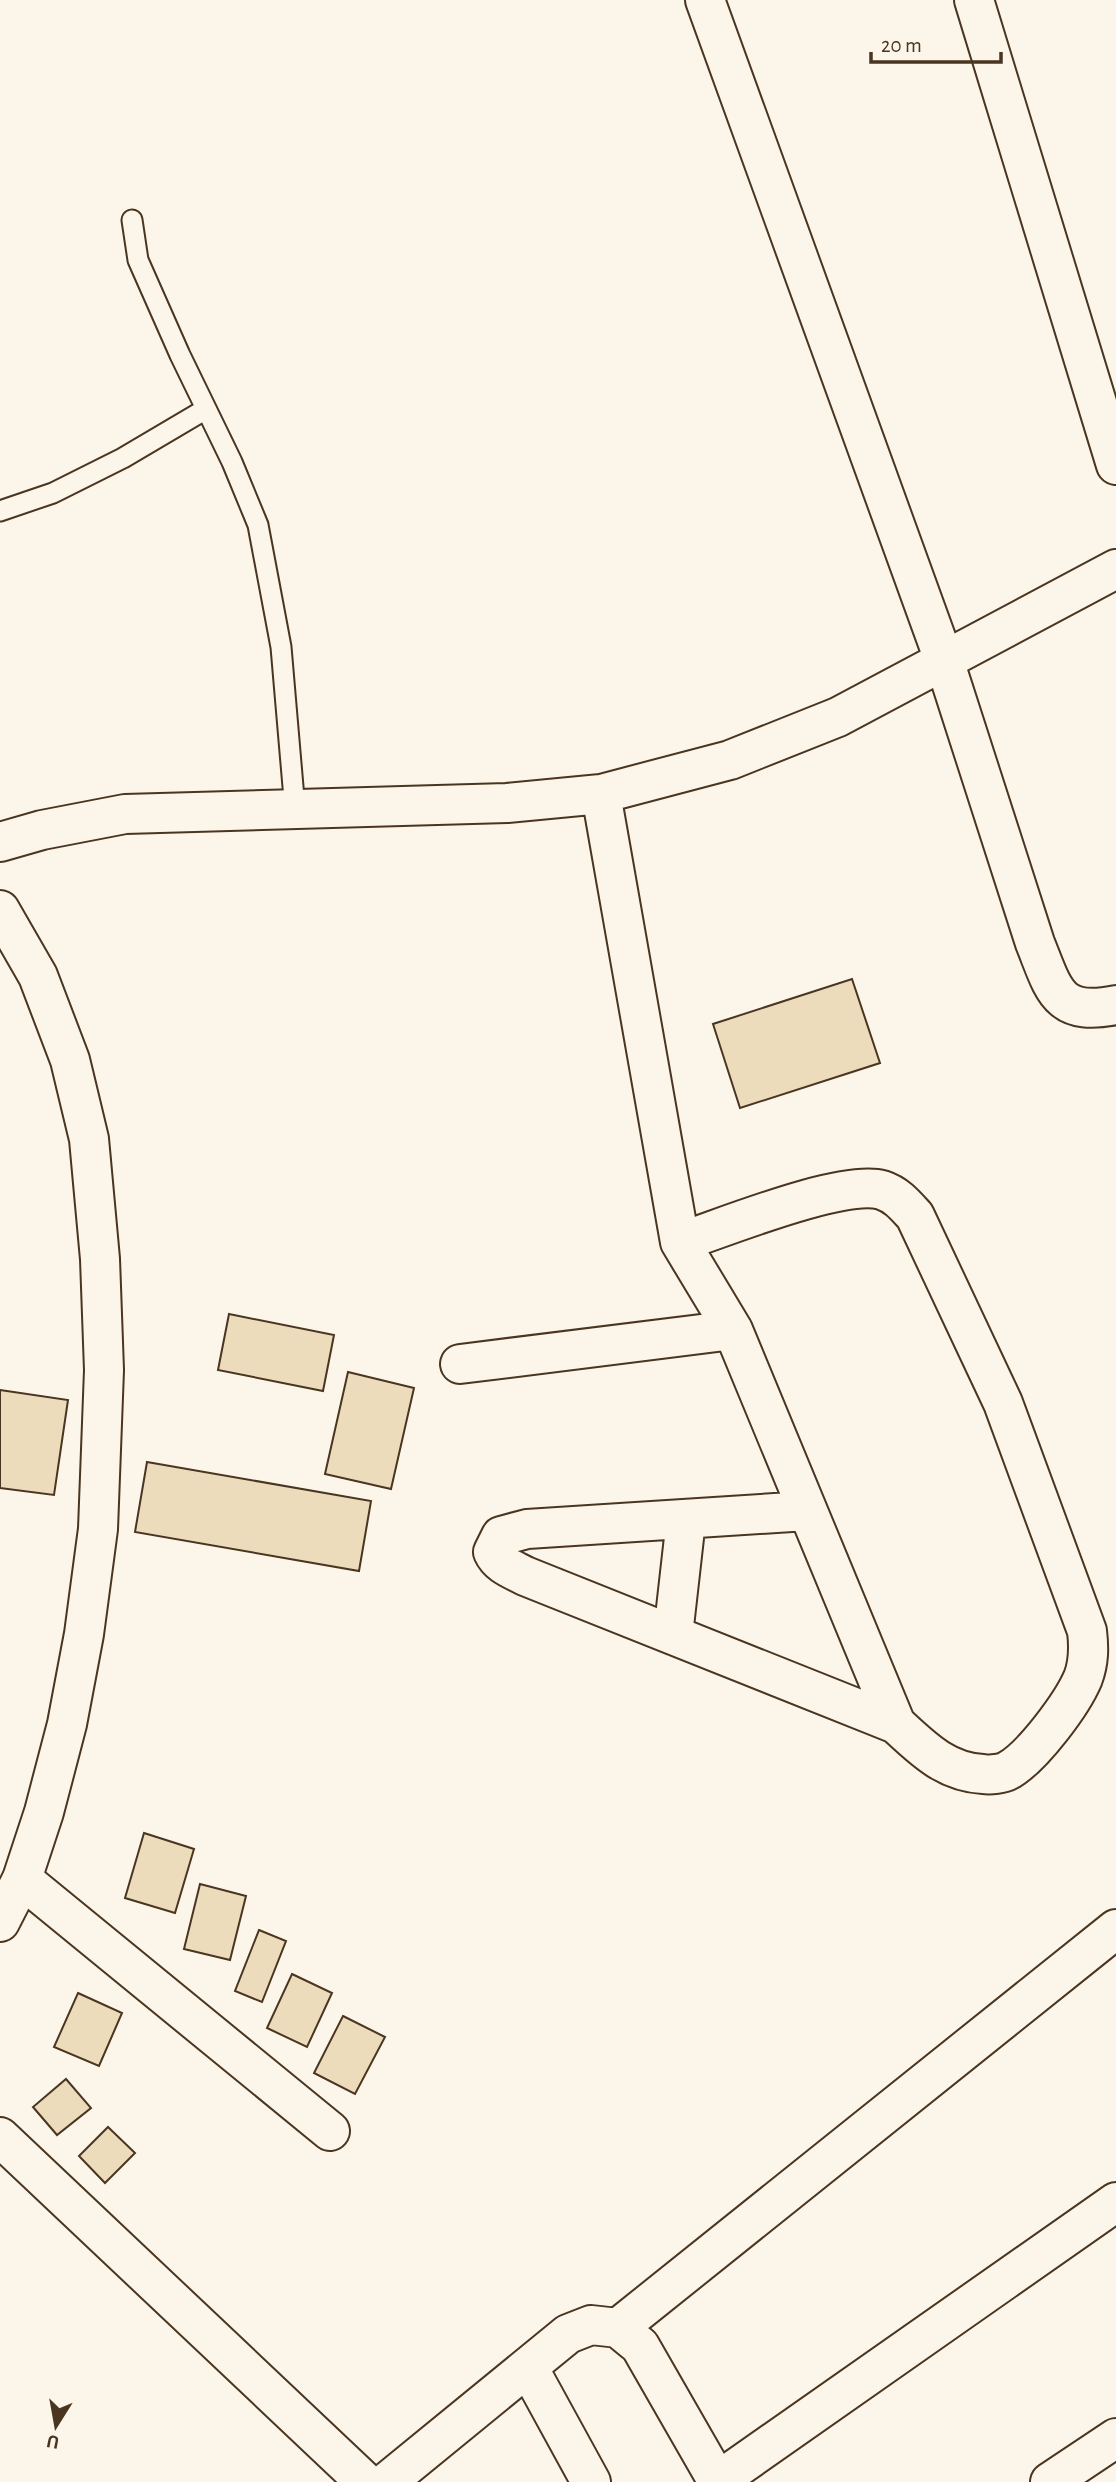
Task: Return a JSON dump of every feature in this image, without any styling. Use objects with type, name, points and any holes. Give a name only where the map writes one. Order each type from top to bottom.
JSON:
[{"type":"street","points":[[705,0],[944,660],[1035,943],[1052,985],[1062,999],[1084,1009],[1116,1005]]},
{"type":"street","points":[[974,0],[1116,465]]},
{"type":"street","points":[[0,842],[42,830],[125,814],[507,803],[601,794],[730,760],[838,718],[1116,569]]},
{"type":"street","points":[[601,794],[680,1242],[733,1330],[896,1724]]},
{"type":"street","points":[[0,910],[38,976],[70,1060],[89,1139],[100,1259],[103,1370],[98,1529],[84,1634],[64,1737],[44,1812],[22,1879],[0,1922]]},
{"type":"street","points":[[680,1242],[796,1203],[860,1188],[881,1190],[899,1198],[915,1216],[1003,1403],[1087,1631],[1090,1652],[1083,1677],[1068,1706],[1030,1752],[1007,1772],[983,1774],[956,1769],[933,1758],[896,1724],[524,1576],[496,1559],[493,1552],[495,1543],[501,1536],[527,1529],[807,1511]]},
{"type":"street","points":[[460,1364],[733,1330]]},
{"type":"street","points":[[673,1635],[686,1520]]},
{"type":"street","points":[[22,1879],[330,2131]]},
{"type":"street","points":[[618,2328],[1116,1929]]},
{"type":"street","points":[[0,2137],[365,2482]]},
{"type":"street","points":[[387,2482],[568,2334],[591,2325],[618,2328],[640,2346],[718,2482],[1116,2202]]},
{"type":"street","points":[[528,2367],[591,2482]]},
{"type":"street","points":[[1050,2482],[1116,2438]]},
{"type":"lane","points":[[132,220],[138,260],[232,462],[258,525],[281,647],[295,810]]},
{"type":"lane","points":[[0,510],[53,493],[123,458],[206,409]]},
{"type":"building","points":[[852,979],[880,1063],[740,1108],[713,1024]]},
{"type":"building","points":[[229,1314],[334,1335],[323,1391],[218,1370]]},
{"type":"building","points":[[348,1372],[414,1388],[391,1489],[325,1474]]},
{"type":"building","points":[[0,1390],[68,1400],[54,1495],[0,1488]]},
{"type":"building","points":[[147,1462],[371,1501],[359,1571],[135,1532]]},
{"type":"building","points":[[144,1833],[194,1849],[175,1913],[125,1898]]},
{"type":"building","points":[[200,1884],[246,1896],[230,1960],[184,1949]]},
{"type":"building","points":[[259,1930],[286,1941],[262,2002],[235,1991]]},
{"type":"building","points":[[292,1974],[332,1993],[307,2047],[267,2028]]},
{"type":"building","points":[[78,1993],[122,2013],[99,2066],[54,2047]]},
{"type":"building","points":[[343,2016],[385,2037],[355,2094],[314,2073]]},
{"type":"building","points":[[66,2079],[91,2108],[57,2135],[33,2107]]},
{"type":"building","points":[[108,2127],[135,2153],[105,2183],[79,2156]]}]
